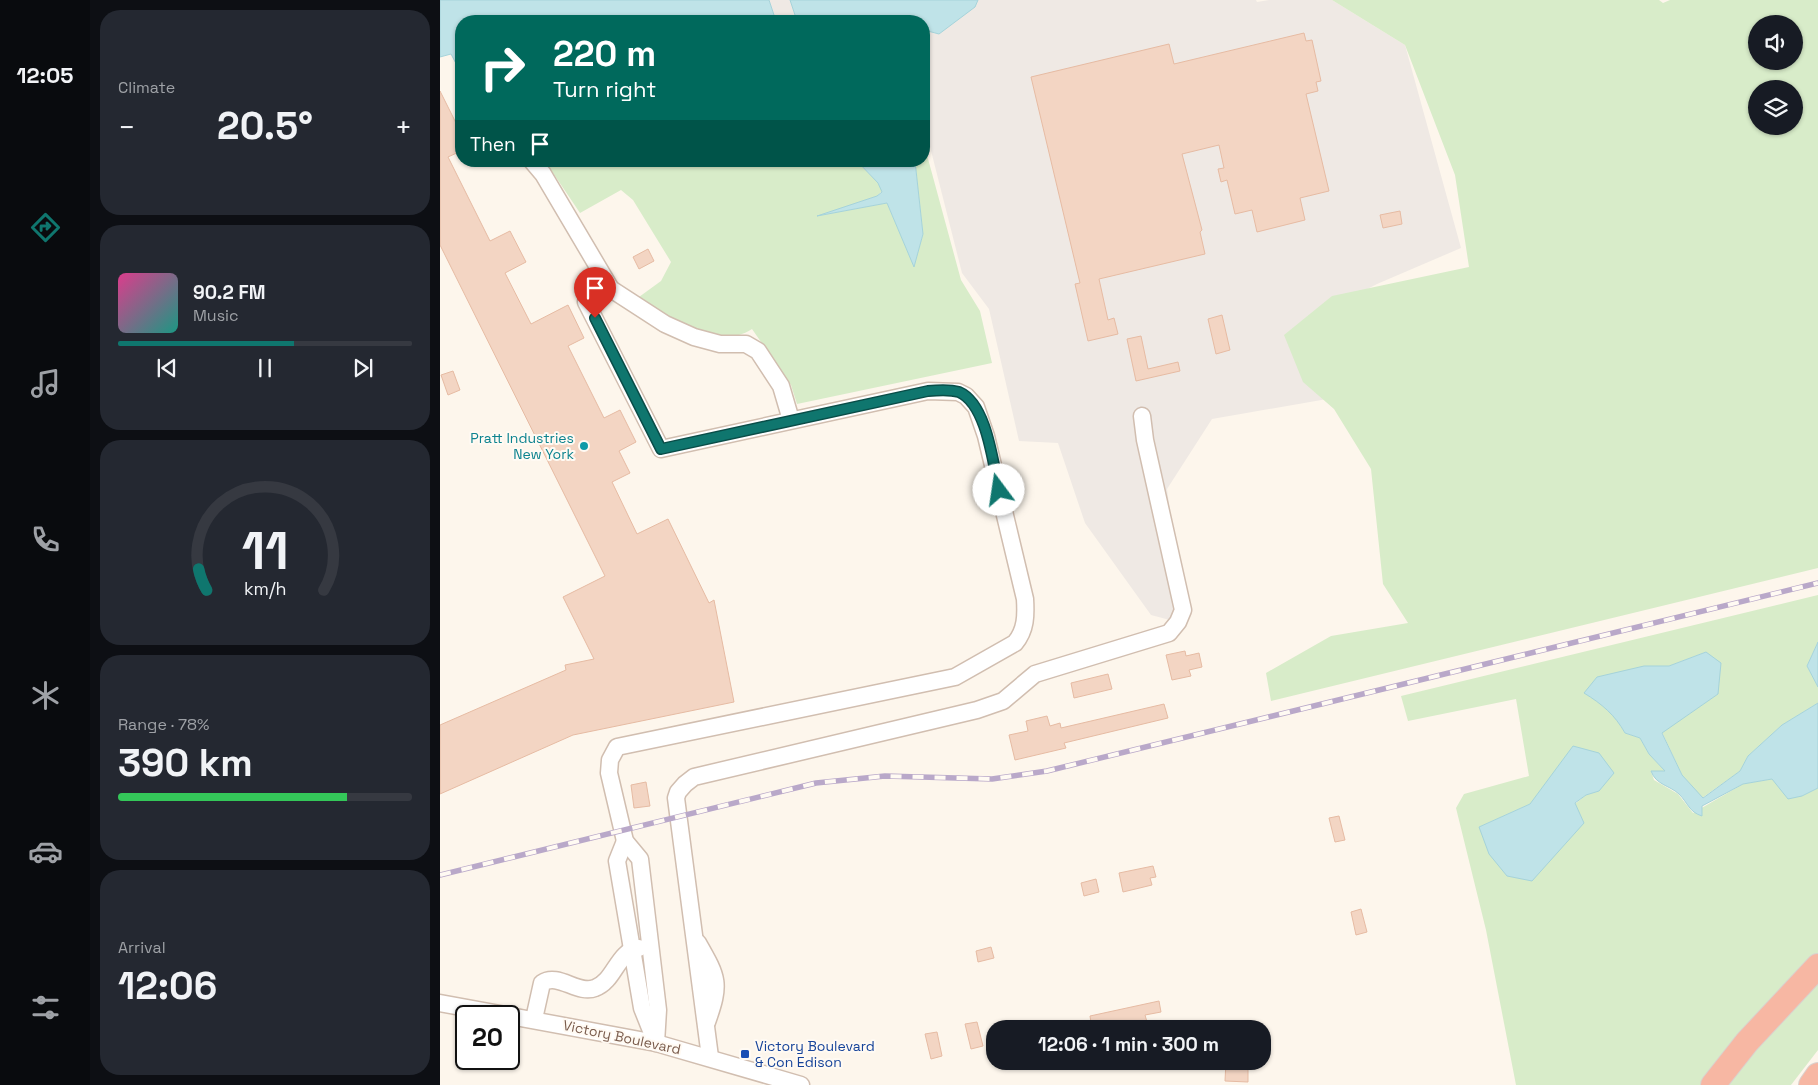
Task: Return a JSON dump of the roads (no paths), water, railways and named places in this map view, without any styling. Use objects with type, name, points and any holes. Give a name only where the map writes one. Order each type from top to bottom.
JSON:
[{"type":"highway","points":[[1712,1085],[1747,1042],[1818,966]]},
{"type":"highway","points":[[1811,1085],[1818,1075]]},
{"type":"street","points":[[537,167],[611,289],[665,324],[694,337],[720,344],[746,344],[758,352],[781,386],[791,420]]},
{"type":"street","points":[[611,289],[586,302],[661,449],[928,391],[958,392],[972,401],[980,415],[986,436],[1025,599],[1025,618],[1020,636],[1008,648],[955,677],[617,747],[610,760],[609,773],[625,841],[640,859],[658,1010],[656,1043]]},
{"type":"street","points":[[710,1057],[706,1025],[717,993],[716,981],[714,971],[694,936],[676,798],[681,788],[694,777],[977,710],[1003,701],[1035,674],[1169,633],[1178,622],[1183,610],[1145,440],[1142,416]]},
{"type":"street","points":[[625,841],[617,861],[642,1008],[656,1043]]},
{"type":"street","points":[[534,1019],[542,983],[552,980],[575,986],[616,966],[632,948],[651,946]]},
{"type":"street","name":"Victory Boulevard","points":[[440,1004],[534,1019],[656,1043],[710,1057],[774,1081],[801,1085]]},
{"type":"water","points":[[440,0],[769,0],[774,15],[455,15],[455,62],[451,54],[440,57]]},
{"type":"water","points":[[790,0],[978,0],[975,7],[939,34],[930,32],[930,15],[795,15]]},
{"type":"water","points":[[863,167],[916,167],[923,234],[914,267],[887,203],[817,216],[877,196],[882,192],[878,183]]},
{"type":"water","points":[[1818,642],[1818,687],[1807,666]]},
{"type":"water","points":[[1706,652],[1721,663],[1718,694],[1662,733],[1682,775],[1703,798],[1740,771],[1748,756],[1782,725],[1818,703],[1818,788],[1802,796],[1788,799],[1772,779],[1743,784],[1702,806],[1702,816],[1691,810],[1679,794],[1659,782],[1653,776],[1651,771],[1665,771],[1649,754],[1640,738],[1625,733],[1608,710],[1584,693],[1597,677],[1644,666],[1669,666]]},
{"type":"water","points":[[1573,746],[1599,753],[1614,773],[1599,791],[1586,795],[1575,803],[1584,823],[1532,881],[1507,876],[1489,854],[1479,827],[1530,804]]},
{"type":"railway","points":[[440,875],[816,783],[885,776],[992,779],[1047,771],[1818,583]]},
{"type":"place","name":"Pratt Industries New York","points":[[584,446]]},
{"type":"place","name":"Victory Boulevard & Con Edison","points":[[745,1054]]}]
